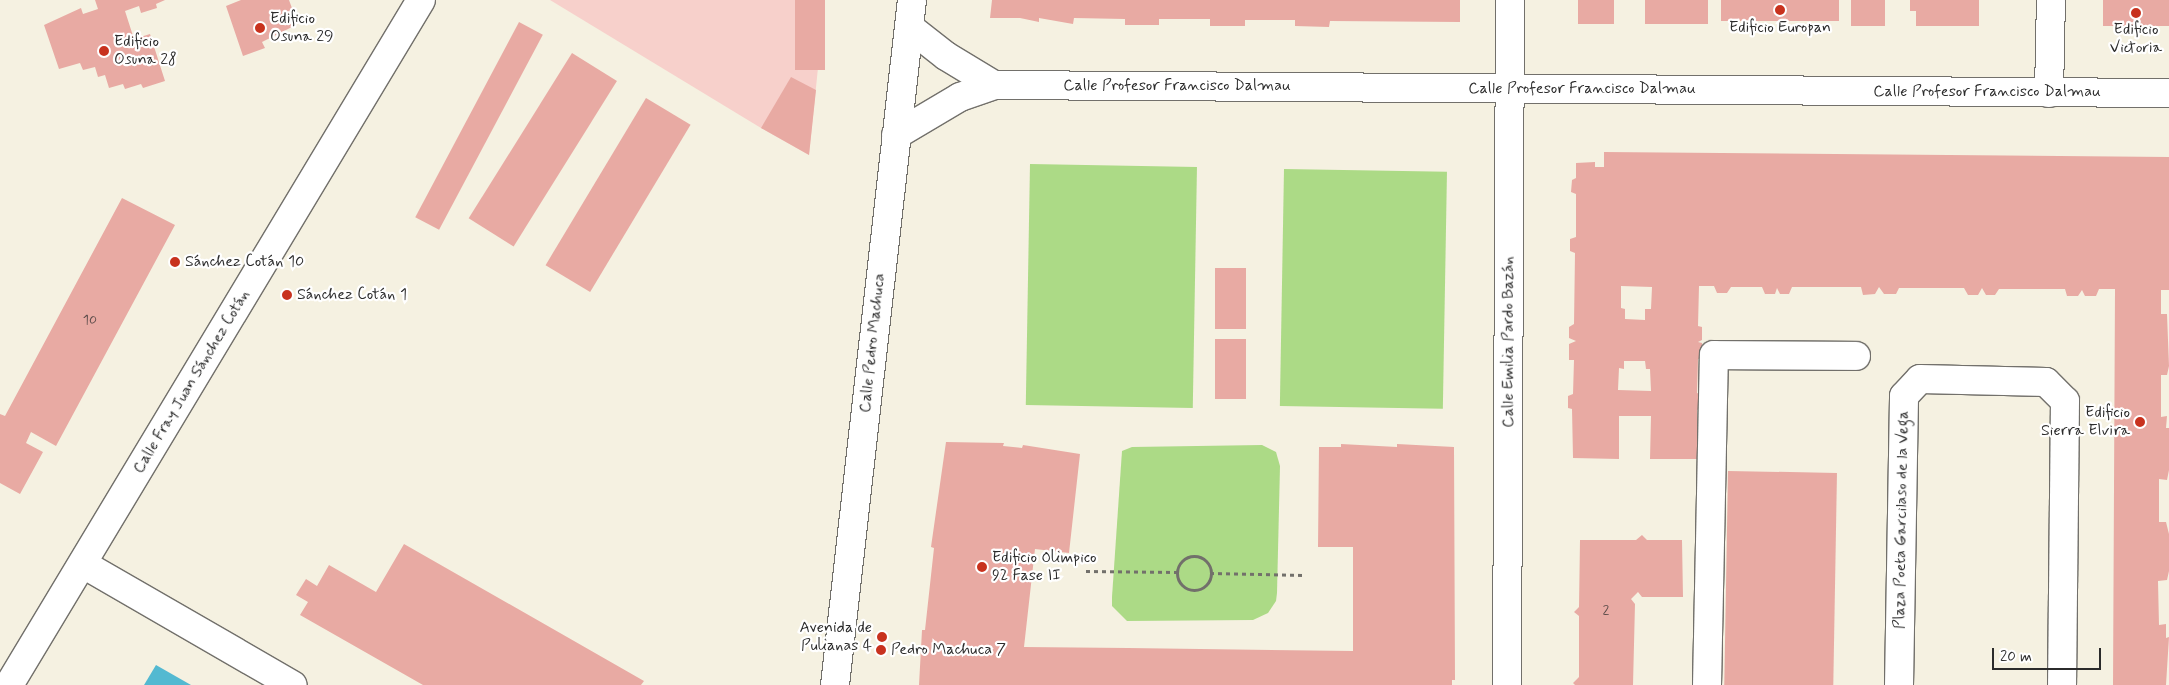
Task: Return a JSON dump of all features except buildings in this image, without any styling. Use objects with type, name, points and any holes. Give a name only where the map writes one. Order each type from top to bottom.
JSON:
[{"type":"street","name":"Calle Fray Juan Sánchez Cotán","points":[[9,685],[420,0]]},
{"type":"street","name":"Calle Pedro Machuca","points":[[835,685],[912,0]]},
{"type":"street","name":"Calle Emilia Pardo Bazán","points":[[1507,685],[1510,0]]},
{"type":"street","points":[[2049,93],[2050,0]]},
{"type":"street","points":[[909,27],[946,56],[994,85]]},
{"type":"street","name":"Calle Profesor Francisco Dalmau","points":[[896,135],[960,97],[994,85],[2169,93]]},
{"type":"street","points":[[1707,685],[1714,355],[1856,356]]},
{"type":"street","name":"Plaza Poeta Garcilaso de la Vega","points":[[1899,685],[1904,396],[1920,379],[2046,382],[2065,401],[2062,685]]},
{"type":"street","points":[[83,564],[293,685]]},
{"type":"path","points":[[1197,557],[1206,563],[1210,573],[1208,583],[1193,590],[1180,583],[1177,572],[1185,559],[1197,557]]},
{"type":"path","points":[[1086,571],[1177,572]]},
{"type":"path","points":[[1210,573],[1303,575]]},
{"type":"shaded area","points":[[550,0],[825,0],[809,155],[761,128]]},
{"type":"green space","points":[[1030,164],[1197,167],[1193,408],[1026,405]]},
{"type":"green space","points":[[1284,169],[1447,172],[1443,409],[1280,406]]},
{"type":"green space","points":[[1262,445],[1276,452],[1280,466],[1277,593],[1276,601],[1268,613],[1253,620],[1127,621],[1112,606],[1122,451],[1132,447]]},
{"type":"water","points":[[156,665],[191,685],[144,685]]},
{"type":"place","name":"Edificio Europan","points":[[1780,10]]},
{"type":"place","name":"Edificio Victoria","points":[[2136,13]]},
{"type":"place","name":"Edificio Osuna 29","points":[[260,28]]},
{"type":"place","name":"Edificio Osuna 28","points":[[104,51]]},
{"type":"place","name":"Sánchez Cotán 10","points":[[175,262]]},
{"type":"place","name":"Sánchez Cotán 1","points":[[287,295]]},
{"type":"place","name":"Edificio Sierra Elvira","points":[[2140,422]]},
{"type":"place","name":"Edificio Olimpico 92 Fase II","points":[[982,567]]},
{"type":"place","name":"Avenida de Pulianas 4","points":[[882,637]]},
{"type":"place","name":"Pedro Machuca 7","points":[[881,650]]}]
